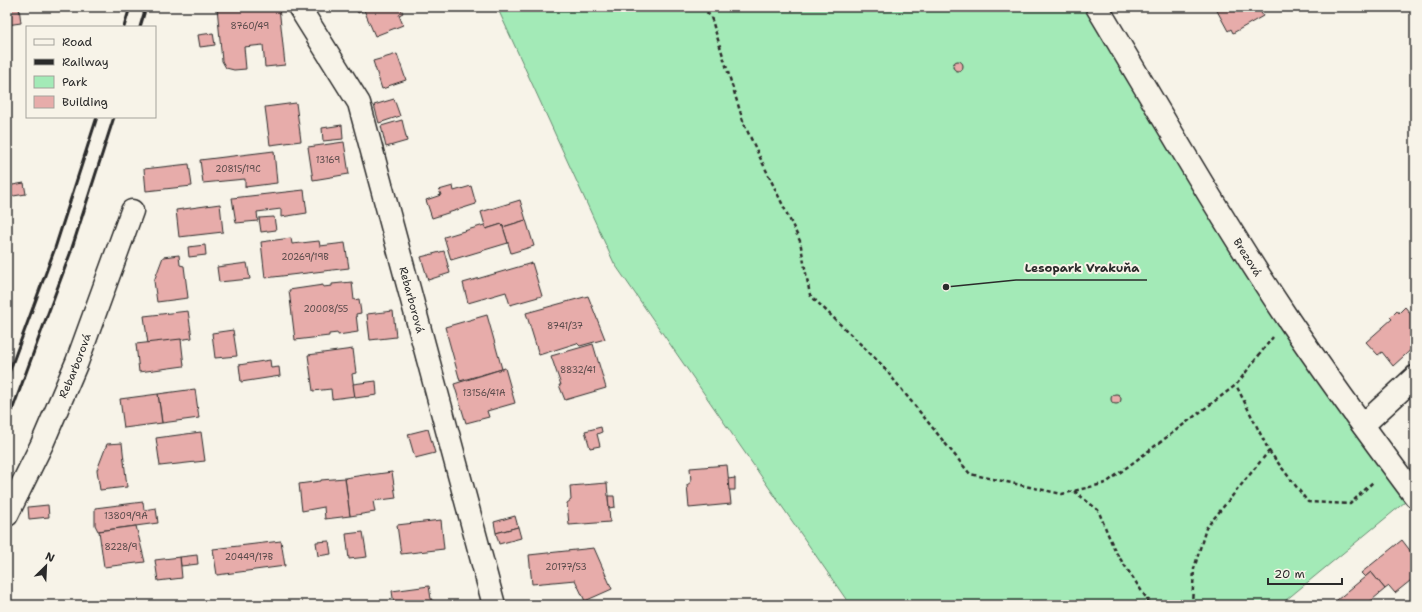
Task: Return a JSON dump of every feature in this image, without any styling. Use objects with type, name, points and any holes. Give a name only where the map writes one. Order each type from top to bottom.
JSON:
[{"type":"street","name":"Rebarborová","points":[[299,7],[359,103],[494,605]]},
{"type":"street","name":"Brezová","points":[[1097,7],[1247,256],[1287,318],[1415,496]]},
{"type":"street","name":"Rebarborová","points":[[7,515],[42,444],[77,362],[132,211]]},
{"type":"street","points":[[1363,425],[1415,377]]},
{"type":"path","points":[[702,7],[711,17],[744,124],[800,241],[810,295],[881,364],[970,474],[1062,494],[1106,483],[1236,385],[1287,318]]},
{"type":"path","points":[[1236,385],[1268,451],[1308,502],[1350,504],[1391,463]]},
{"type":"path","points":[[1192,605],[1194,569],[1206,528],[1268,451]]},
{"type":"path","points":[[1074,491],[1098,510],[1115,551],[1151,605]]},
{"type":"green space","points":[[497,7],[1091,7],[1276,311],[1405,502],[1280,605],[850,605],[614,263]]},
{"type":"building","points":[[7,7],[19,7],[21,23],[7,25]]},
{"type":"building","points":[[217,7],[279,7],[285,65],[265,67],[263,45],[244,47],[246,69],[234,70],[226,68],[222,61]]},
{"type":"building","points":[[355,7],[400,7],[403,13],[399,15],[403,25],[375,36],[364,10],[358,13]]},
{"type":"building","points":[[1215,7],[1258,7],[1263,16],[1233,33],[1231,29],[1228,31]]},
{"type":"building","points":[[213,33],[215,45],[200,47],[198,35]]},
{"type":"building","points":[[397,54],[406,80],[382,89],[373,61]]},
{"type":"building","points":[[958,61],[963,66],[958,71],[953,66]]},
{"type":"building","points":[[394,99],[400,116],[379,123],[374,105]]},
{"type":"building","points":[[296,103],[301,141],[270,145],[265,107]]},
{"type":"building","points":[[402,120],[407,141],[386,147],[381,126]]},
{"type":"building","points":[[342,125],[343,139],[323,141],[322,128]]},
{"type":"building","points":[[344,142],[349,174],[313,180],[308,147]]},
{"type":"building","points":[[274,151],[277,183],[245,187],[245,179],[203,183],[200,160]]},
{"type":"building","points":[[189,164],[192,186],[146,191],[144,169]]},
{"type":"building","points":[[24,183],[26,194],[7,197],[7,186]]},
{"type":"building","points":[[453,186],[454,191],[471,186],[476,204],[432,218],[426,200],[441,195],[439,190]]},
{"type":"building","points":[[304,190],[307,213],[281,217],[281,209],[257,212],[258,221],[236,223],[232,198]]},
{"type":"building","points":[[520,200],[526,220],[503,227],[502,224],[486,229],[481,212]]},
{"type":"building","points":[[220,204],[223,232],[179,237],[176,210]]},
{"type":"building","points":[[274,217],[276,230],[261,232],[259,218]]},
{"type":"building","points":[[526,220],[534,246],[511,253],[503,227]]},
{"type":"building","points":[[502,224],[508,243],[451,260],[444,237],[484,225],[486,229]]},
{"type":"building","points":[[291,238],[292,244],[319,241],[320,246],[345,243],[349,268],[265,278],[261,242]]},
{"type":"building","points":[[205,245],[206,255],[189,257],[188,247]]},
{"type":"building","points":[[444,251],[450,273],[428,280],[421,257]]},
{"type":"building","points":[[179,255],[180,265],[184,266],[188,298],[157,302],[154,281],[163,257]]},
{"type":"building","points":[[247,263],[250,279],[219,282],[217,267]]},
{"type":"building","points":[[532,263],[542,296],[510,305],[506,292],[468,303],[463,283]]},
{"type":"building","points":[[352,282],[354,300],[359,299],[361,313],[356,314],[358,332],[338,335],[338,333],[329,334],[329,336],[295,340],[289,290],[323,285],[323,287],[332,286],[332,284]]},
{"type":"building","points":[[588,296],[605,339],[580,346],[577,343],[539,355],[526,313]]},
{"type":"building","points":[[1405,307],[1415,319],[1415,346],[1393,366],[1382,352],[1378,355],[1366,342],[1392,319],[1390,317],[1397,310],[1399,313]]},
{"type":"building","points":[[188,311],[192,338],[148,344],[144,316]]},
{"type":"building","points":[[393,311],[396,337],[370,340],[367,314]]},
{"type":"building","points":[[487,315],[502,369],[460,381],[445,327]]},
{"type":"building","points":[[233,330],[237,356],[215,358],[212,333]]},
{"type":"building","points":[[181,339],[184,366],[139,372],[136,344]]},
{"type":"building","points":[[593,344],[606,388],[565,400],[551,356]]},
{"type":"building","points":[[353,349],[356,373],[352,374],[355,396],[332,399],[331,389],[313,391],[308,355]]},
{"type":"building","points":[[270,360],[271,368],[279,367],[280,376],[241,382],[239,365]]},
{"type":"building","points":[[505,368],[515,403],[487,411],[489,417],[466,423],[454,384]]},
{"type":"building","points":[[376,381],[377,395],[355,398],[353,384]]},
{"type":"building","points":[[195,389],[199,418],[162,423],[158,394]]},
{"type":"building","points":[[158,394],[162,423],[124,428],[120,399]]},
{"type":"building","points":[[1114,394],[1118,394],[1121,399],[1118,404],[1114,404],[1111,401],[1111,397]]},
{"type":"building","points":[[601,427],[602,432],[597,434],[600,446],[590,448],[585,431]]},
{"type":"building","points":[[428,429],[435,453],[415,458],[408,434]]},
{"type":"building","points":[[201,432],[205,461],[160,466],[156,438]]},
{"type":"building","points":[[122,443],[127,487],[100,490],[97,470],[107,444]]},
{"type":"building","points":[[727,465],[731,504],[689,508],[687,485],[691,482],[690,468]]},
{"type":"building","points":[[392,472],[396,498],[373,501],[375,512],[350,516],[345,478]]},
{"type":"building","points":[[345,478],[350,516],[325,519],[324,507],[302,511],[299,484]]},
{"type":"building","points":[[735,478],[735,490],[729,490],[728,479]]},
{"type":"building","points":[[607,483],[610,522],[569,525],[567,503],[571,500],[570,486]]},
{"type":"building","points":[[608,496],[614,496],[615,507],[609,508]]},
{"type":"building","points":[[143,502],[144,510],[156,508],[158,523],[98,531],[95,525],[95,508]]},
{"type":"building","points":[[48,505],[49,517],[29,519],[28,507]]},
{"type":"building","points":[[515,516],[518,527],[496,533],[494,522]]},
{"type":"building","points":[[441,520],[444,549],[401,554],[397,525]]},
{"type":"building","points":[[136,526],[145,562],[104,567],[99,531]]},
{"type":"building","points":[[518,527],[521,538],[499,544],[496,533]]},
{"type":"building","points":[[363,532],[367,557],[349,559],[346,534]]},
{"type":"building","points":[[1402,540],[1415,557],[1415,577],[1395,593],[1389,586],[1385,589],[1371,572],[1365,577],[1361,573]]},
{"type":"building","points":[[281,541],[285,566],[217,575],[213,549]]},
{"type":"building","points":[[329,541],[331,554],[318,556],[316,542]]},
{"type":"building","points":[[594,548],[612,589],[585,601],[575,580],[532,584],[529,555]]},
{"type":"building","points":[[197,555],[198,564],[181,566],[180,557]]},
{"type":"building","points":[[180,557],[182,578],[158,581],[155,560]]},
{"type":"building","points":[[1371,572],[1385,589],[1366,605],[1331,605]]},
{"type":"building","points":[[429,586],[431,599],[437,605],[394,605],[392,591]]},
{"type":"railway","points":[[124,26],[130,7]]},
{"type":"railway","points":[[140,26],[146,7]]},
{"type":"railway","points":[[7,378],[55,248],[97,118]]},
{"type":"railway","points":[[7,424],[70,254],[114,118]]},
{"type":"place","name":"Lesopark Vrakuňa","points":[[946,287]]}]
